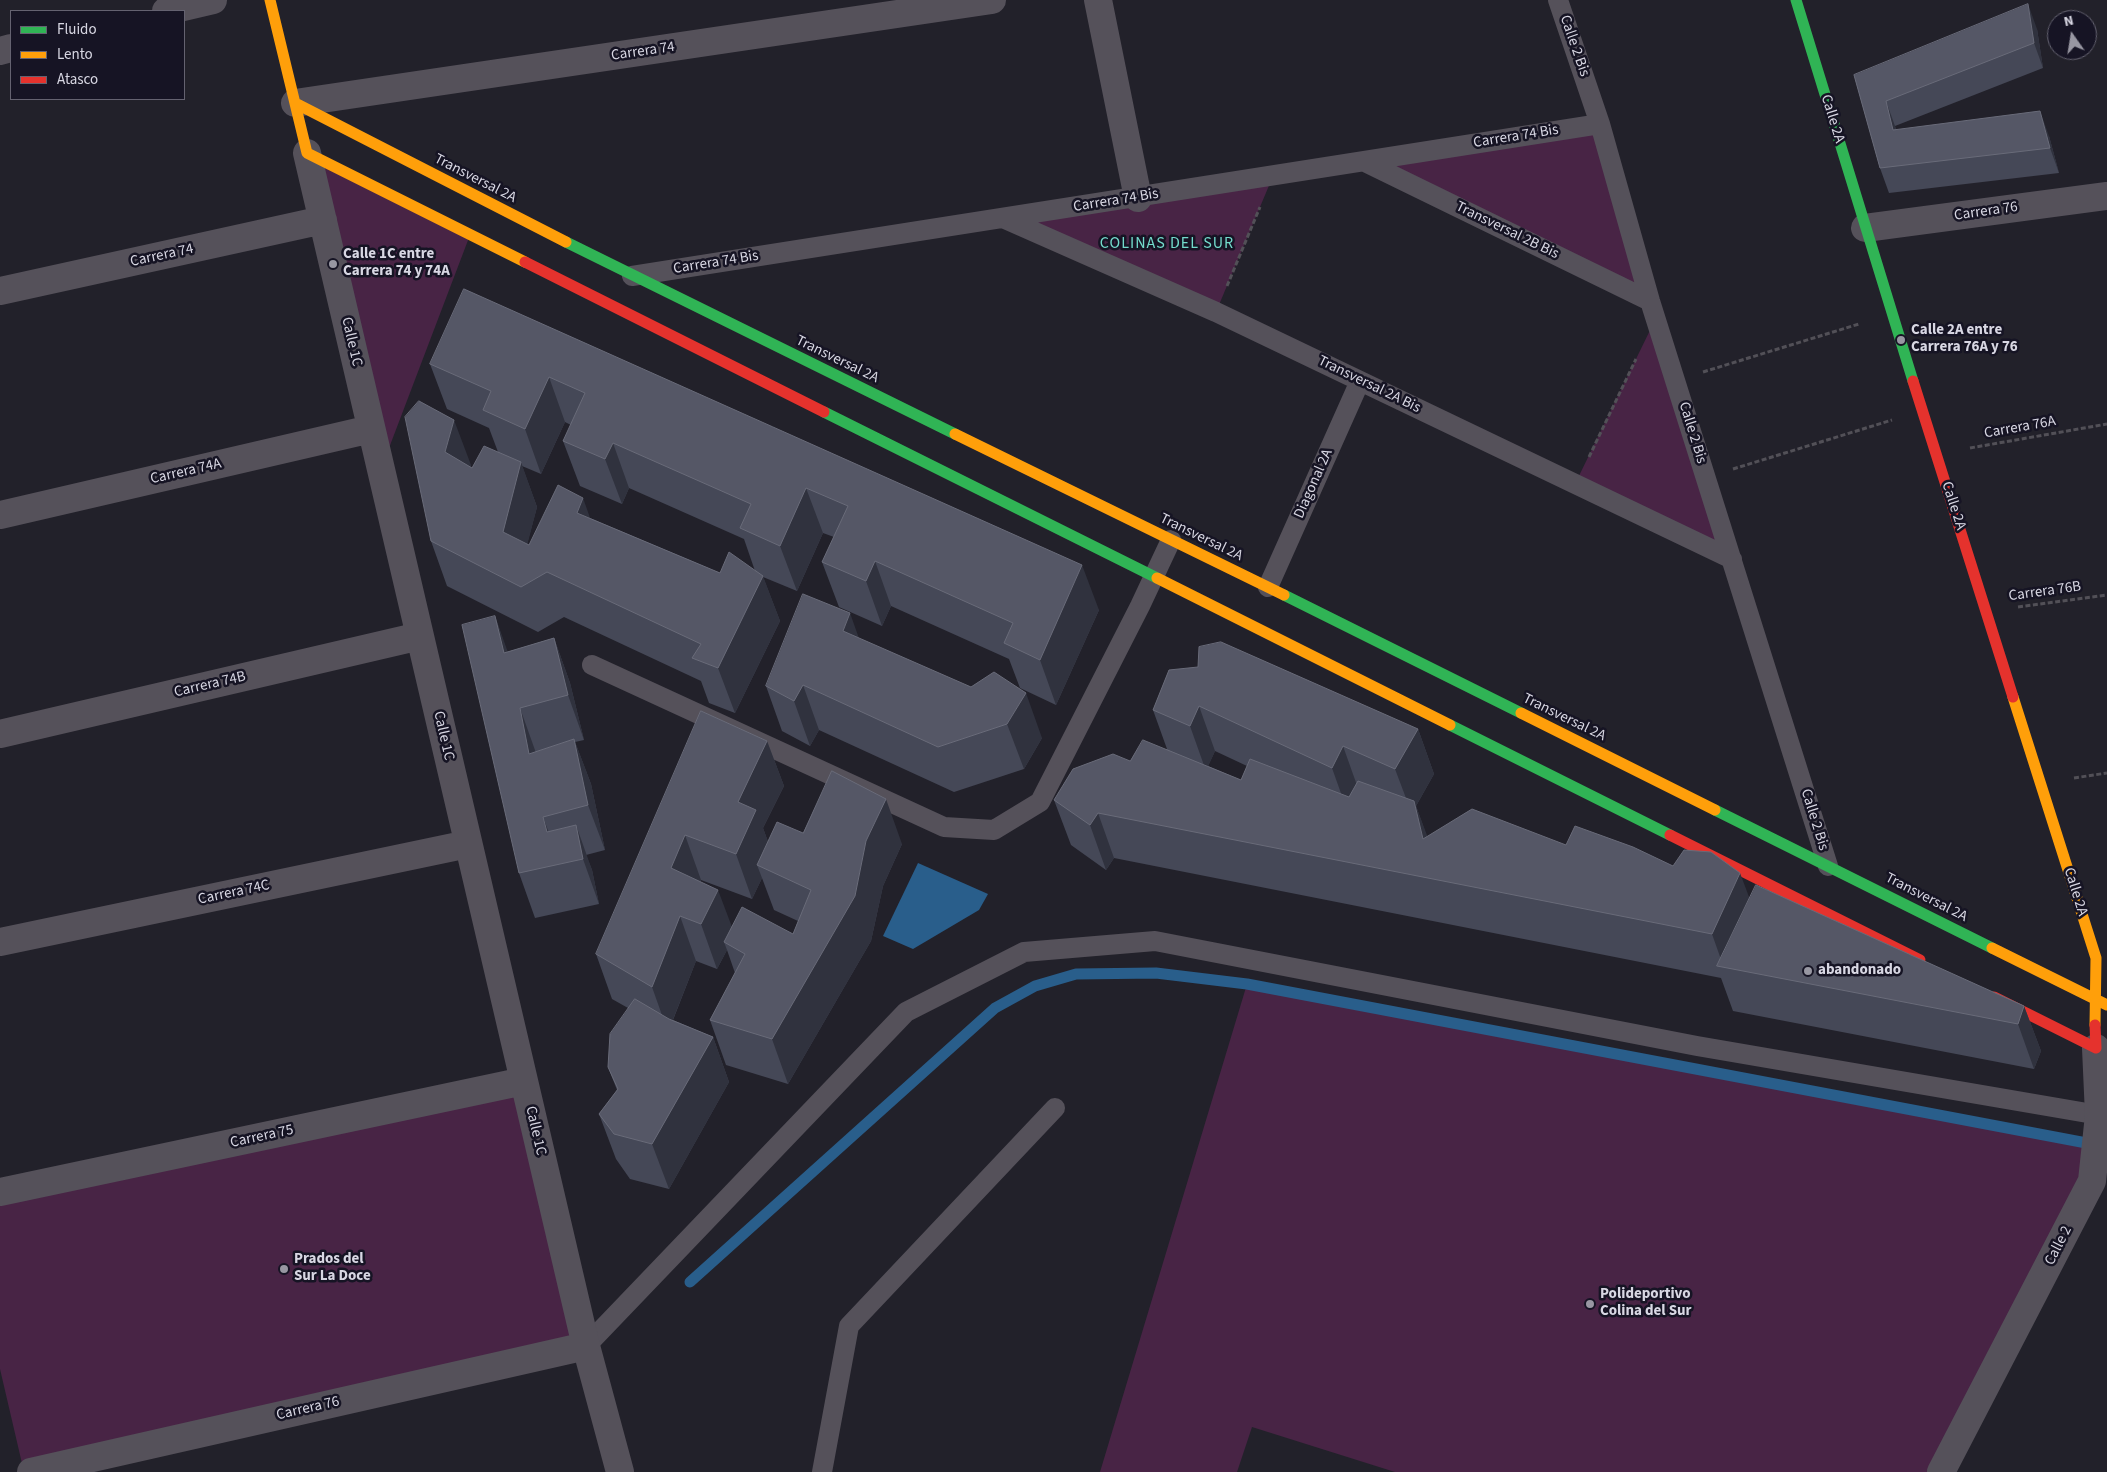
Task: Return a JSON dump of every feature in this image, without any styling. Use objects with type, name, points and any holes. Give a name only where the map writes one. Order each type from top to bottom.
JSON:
[{"type":"street","points":[[170,10],[213,0]]},
{"type":"street","name":"Calle 1C","points":[[270,0],[586,1346],[620,1472]]},
{"type":"street","name":"Carrera 74","points":[[295,103],[946,3],[992,0]]},
{"type":"street","points":[[1098,0],[1138,198]]},
{"type":"street","name":"Calle 2A","points":[[1796,0],[1865,228],[2096,958],[2094,1000]]},
{"type":"street","name":"Transversal 2A","points":[[295,103],[632,276],[1268,587],[2094,1000]]},
{"type":"street","points":[[307,153],[1929,965]]},
{"type":"street","name":"Carrera 76","points":[[1865,228],[2107,196]]},
{"type":"street","name":"Carrera 74","points":[[0,291],[323,220]]},
{"type":"street","name":"Carrera 74A","points":[[0,515],[371,429]]},
{"type":"street","name":"Carrera 74B","points":[[0,734],[420,636]]},
{"type":"street","name":"Carrera 74C","points":[[0,942],[468,844]]},
{"type":"street","points":[[1982,991],[2096,1048]]},
{"type":"street","points":[[2094,1000],[2107,1005]]},
{"type":"street","name":"Calle 2","points":[[1941,1472],[2100,1188],[2094,1000]]},
{"type":"street","name":"Carrera 75","points":[[0,1192],[524,1082]]},
{"type":"street","name":"Carrera 76","points":[[31,1472],[586,1346]]},
{"type":"lane","name":"Calle 2 Bis","points":[[1558,0],[1600,124],[1653,310],[1828,866]]},
{"type":"lane","name":"Carrera 74 Bis","points":[[632,276],[1600,124]]},
{"type":"lane","name":"Transversal 2B Bis","points":[[1363,161],[1653,310]]},
{"type":"lane","name":"Transversal 2A Bis","points":[[1003,218],[1216,312],[1732,558]]},
{"type":"lane","name":"Diagonal 2A","points":[[1268,587],[1360,381]]},
{"type":"lane","points":[[592,665],[944,827],[994,830],[1040,802],[1171,540]]},
{"type":"lane","points":[[586,1346],[906,1012],[1024,952],[1155,941],[1697,1046],[2099,1115]]},
{"type":"lane","points":[[822,1472],[849,1326],[1054,1108]]},
{"type":"path","points":[[1216,312],[1273,176]]},
{"type":"path","points":[[1575,484],[1653,310]]},
{"type":"path","points":[[1676,380],[1892,314]]},
{"type":"path","points":[[1706,477],[1923,410]]},
{"type":"path","name":"Carrera 76A","points":[[1937,454],[2107,424]]},
{"type":"path","name":"Carrera 76B","points":[[1987,612],[2107,595]]},
{"type":"shaded area","points":[[1600,124],[1650,301],[1363,161]]},
{"type":"shaded area","points":[[307,153],[470,235],[381,469]]},
{"type":"shaded area","points":[[1273,176],[1216,312],[1003,218]]},
{"type":"shaded area","points":[[1656,318],[1732,559],[1575,484]]},
{"type":"shaded area","name":"Polideportivo Colina del Sur","points":[[1247,984],[2095,1144],[1941,1472],[1395,1472],[1252,1427],[1237,1472],[1100,1472]]},
{"type":"shaded area","name":"Prados del Sur La Doce","points":[[524,1081],[586,1346],[24,1472],[0,1369],[0,1192]]},
{"type":"water","points":[[918,863],[988,894],[979,910],[913,949],[883,936]]},
{"type":"building","points":[[2028,4],[2034,43],[1886,101],[1893,130],[2040,111],[2050,148],[1880,168],[1854,75]]},
{"type":"building","points":[[464,289],[1082,565],[1040,660],[1004,643],[1013,623],[875,561],[866,581],[822,562],[848,506],[806,488],[780,546],[740,528],[751,504],[613,443],[605,459],[563,441],[585,393],[549,377],[525,429],[483,410],[491,391],[430,364]]},
{"type":"building","points":[[419,401],[454,420],[445,452],[472,468],[484,446],[521,462],[503,532],[529,545],[558,485],[583,498],[577,513],[720,573],[729,552],[763,576],[718,668],[692,658],[701,644],[547,572],[521,587],[431,541],[405,417]]},
{"type":"building","points":[[803,594],[850,613],[843,631],[971,687],[994,672],[1026,693],[1007,724],[938,747],[803,685],[794,701],[766,686]]},
{"type":"building","points":[[495,616],[504,653],[554,638],[568,695],[520,708],[529,754],[574,739],[588,805],[543,817],[547,832],[576,825],[583,859],[519,873],[462,625]]},
{"type":"building","points":[[1221,642],[1418,729],[1395,769],[1343,746],[1332,768],[1199,706],[1190,726],[1153,710],[1169,670],[1198,667],[1199,647]]},
{"type":"building","points":[[701,711],[767,741],[738,802],[756,810],[736,854],[685,835],[671,868],[718,890],[701,924],[680,916],[652,987],[596,954]]},
{"type":"building","points":[[1143,740],[1241,780],[1250,759],[1349,797],[1358,781],[1414,801],[1423,839],[1472,809],[1566,845],[1575,826],[1633,847],[1673,866],[1684,850],[1711,852],[1740,873],[1712,934],[1098,813],[1090,825],[1054,800],[1073,769],[1113,754],[1130,761]]},
{"type":"building","points":[[832,771],[886,799],[866,841],[855,896],[772,1039],[710,1020],[745,954],[724,942],[742,907],[793,934],[811,890],[757,865],[777,822],[803,833]]},
{"type":"building","points":[[1756,885],[2024,1006],[2018,1024],[1717,966]]},
{"type":"building","points":[[635,999],[669,1019],[713,1037],[652,1144],[614,1134],[599,1114],[618,1089],[608,1067],[610,1034]]},
{"type":"waterway","points":[[690,1282],[995,1008],[1035,986],[1076,974],[1156,973],[1247,984],[2097,1145]]},
{"type":"traffic: fast","points":[[1796,0],[1913,381]]},
{"type":"traffic: fast","points":[[566,242],[955,434]]},
{"type":"traffic: fast","points":[[824,412],[1157,578]]},
{"type":"traffic: fast","points":[[1284,595],[1521,713]]},
{"type":"traffic: fast","points":[[1450,725],[1670,835]]},
{"type":"traffic: fast","points":[[1715,810],[1992,948]]},
{"type":"traffic: slow","points":[[270,0],[307,153],[525,262]]},
{"type":"traffic: slow","points":[[295,103],[566,242]]},
{"type":"traffic: slow","points":[[955,434],[1284,595]]},
{"type":"traffic: slow","points":[[1157,578],[1450,725]]},
{"type":"traffic: slow","points":[[2013,697],[2096,958],[2095,1025]]},
{"type":"traffic: slow","points":[[1521,713],[1715,810]]},
{"type":"traffic: slow","points":[[1992,948],[2107,1005]]},
{"type":"traffic: jam","points":[[525,262],[824,412]]},
{"type":"traffic: jam","points":[[1913,381],[2013,697]]},
{"type":"traffic: jam","points":[[1670,835],[1920,960]]},
{"type":"traffic: jam","points":[[1994,997],[2096,1048],[2095,1025]]},
{"type":"place","name":"Calle 1C entre Carrera 74 y 74A","points":[[333,264]]},
{"type":"place","name":"Calle 2A entre Carrera 76A y 76","points":[[1901,340]]},
{"type":"place","name":"abandonado","points":[[1808,971]]},
{"type":"place","name":"Prados del Sur La Doce","points":[[284,1269]]},
{"type":"place","name":"Polideportivo Colina del Sur","points":[[1590,1304]]},
{"type":"district","name":"COLINAS DEL SUR","points":[[1167,244]]}]
